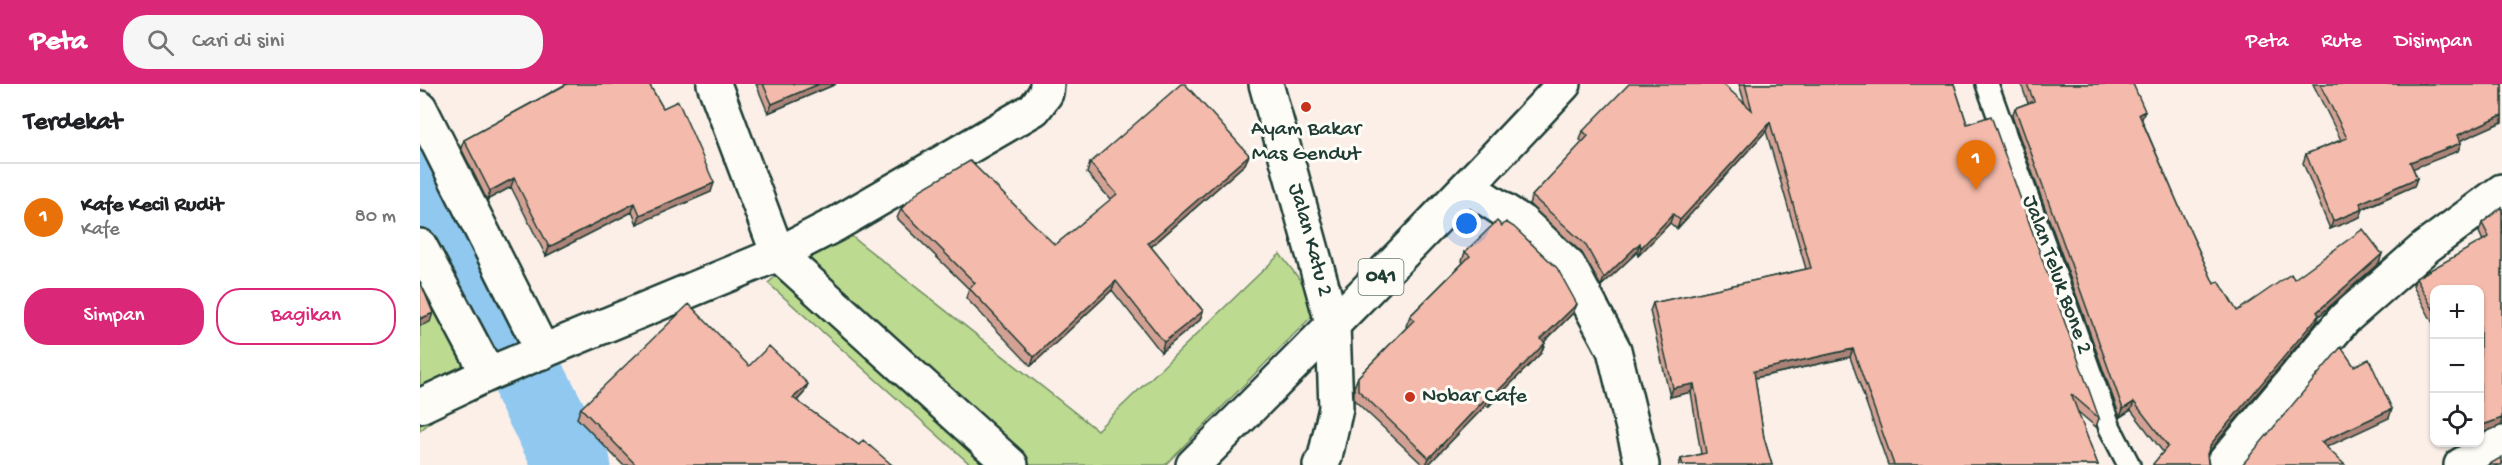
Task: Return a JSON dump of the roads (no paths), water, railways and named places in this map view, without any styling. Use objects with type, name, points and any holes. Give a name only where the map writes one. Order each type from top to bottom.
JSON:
[{"type":"street","points":[[714,84],[778,254],[1011,465]]},
{"type":"street","points":[[420,406],[488,374],[778,254],[836,224],[1034,109],[1046,93],[1047,84]]},
{"type":"street","name":"Jalan Katu 2","points":[[1266,84],[1333,326],[1336,408],[1325,457],[1320,465]]},
{"type":"street","name":"041","points":[[1193,465],[1333,326],[1564,84]]},
{"type":"street","points":[[420,108],[543,351]]},
{"type":"street","points":[[1468,187],[1521,222],[1569,266],[1614,350],[1642,465]]},
{"type":"street","points":[[2222,465],[2344,319],[2426,247],[2502,191]]},
{"type":"street","points":[[420,246],[488,374]]},
{"type":"street","points":[[2461,465],[2502,443]]},
{"type":"lane","name":"Jalan Teluk Bone 2","points":[[1987,84],[2110,428],[2129,465]]},
{"type":"waterway","points":[[420,187],[515,356]]},
{"type":"waterway","points":[[533,388],[573,465]]},
{"type":"place","name":"Ayam Bakar Mas Gendut","points":[[1306,107]]},
{"type":"place","name":"Kafe Kecil Rudit","points":[[1976,190]]},
{"type":"place","name":"Nobar Cafe","points":[[1410,397]]}]
